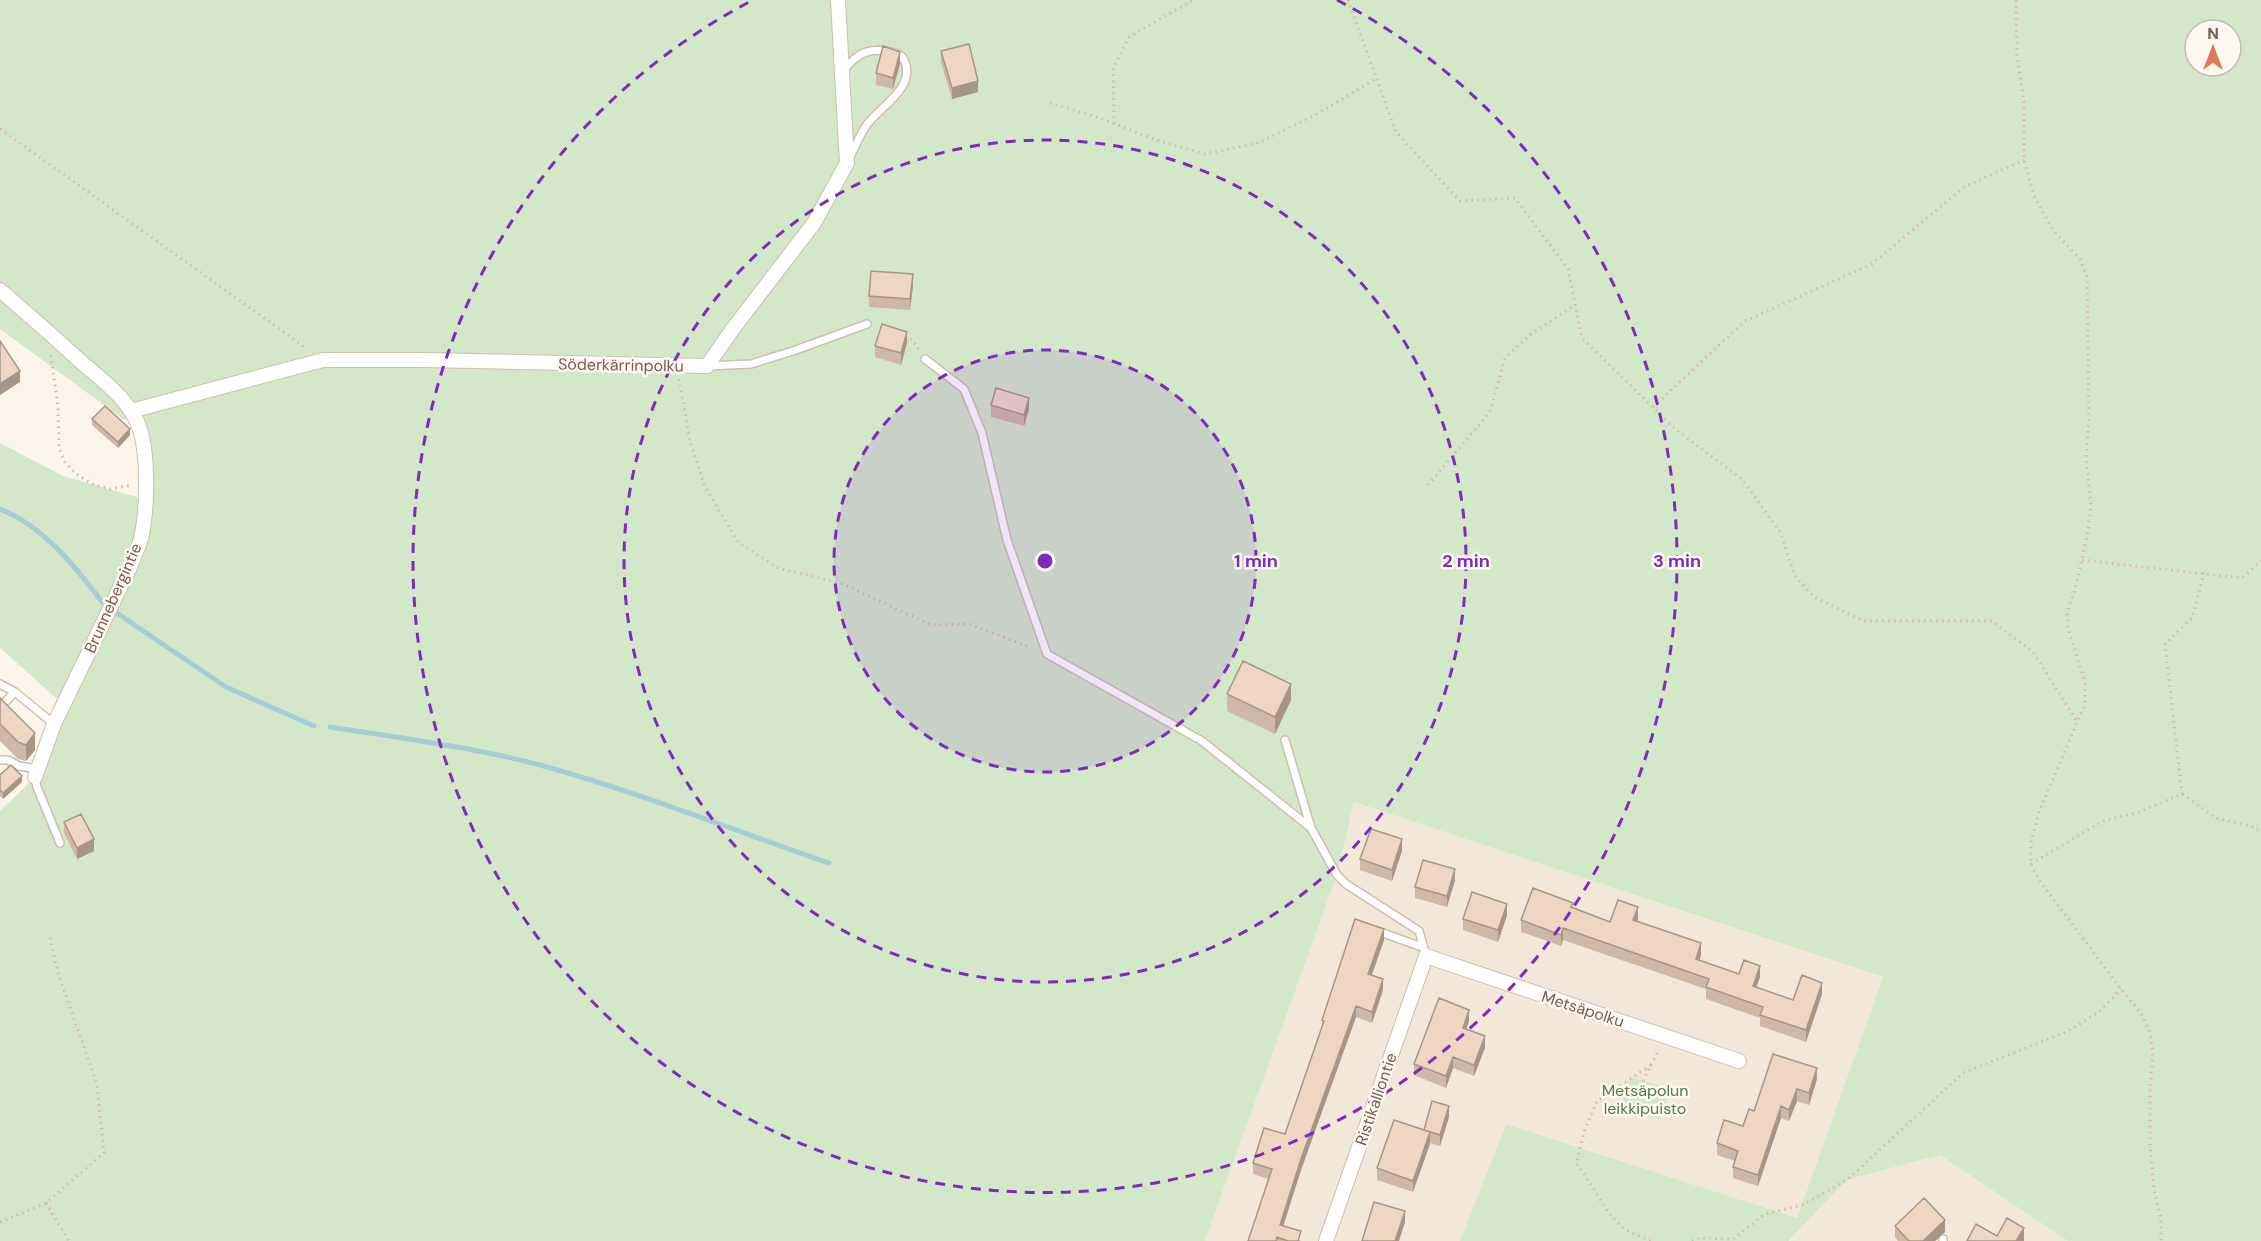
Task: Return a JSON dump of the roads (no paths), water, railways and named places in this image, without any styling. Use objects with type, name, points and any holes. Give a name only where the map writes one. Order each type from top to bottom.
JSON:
[{"type":"street","points":[[837,0],[847,163]]},
{"type":"street","name":"Söderkärrinpolku","points":[[131,411],[323,360],[707,366],[814,223],[847,163]]},
{"type":"street","name":"Brunnebergintie","points":[[0,290],[109,385],[138,423],[144,446],[144,516],[140,541],[130,567],[54,724],[36,773]]},
{"type":"street","name":"Metsäpolku","points":[[1424,951],[1739,1061]]},
{"type":"street","name":"Ristikalliontie","points":[[1326,1241],[1424,951]]},
{"type":"lane","points":[[842,74],[853,58],[870,49],[898,54],[905,61],[906,73],[903,86],[866,126],[847,163]]},
{"type":"lane","points":[[707,366],[750,364],[867,324]]},
{"type":"lane","points":[[925,359],[964,389],[982,434],[1007,540],[1047,654],[1202,741],[1311,828]]},
{"type":"lane","points":[[0,684],[15,692],[54,724]]},
{"type":"lane","points":[[0,704],[3,704],[15,692]]},
{"type":"lane","points":[[1285,740],[1311,828],[1337,875],[1346,884],[1419,931],[1424,951]]},
{"type":"lane","points":[[0,760],[8,760],[36,773],[37,787],[60,843]]},
{"type":"lane","points":[[1380,932],[1424,951]]},
{"type":"waterway","points":[[0,509],[16,516],[44,536],[69,561],[102,602]]},
{"type":"waterway","points":[[111,609],[226,687],[314,726]]},
{"type":"waterway","points":[[330,727],[462,748],[540,765],[649,799],[829,863]]},
{"type":"park label","name":"Metsäpolun leikkipuisto","points":[[1645,1099]]}]
